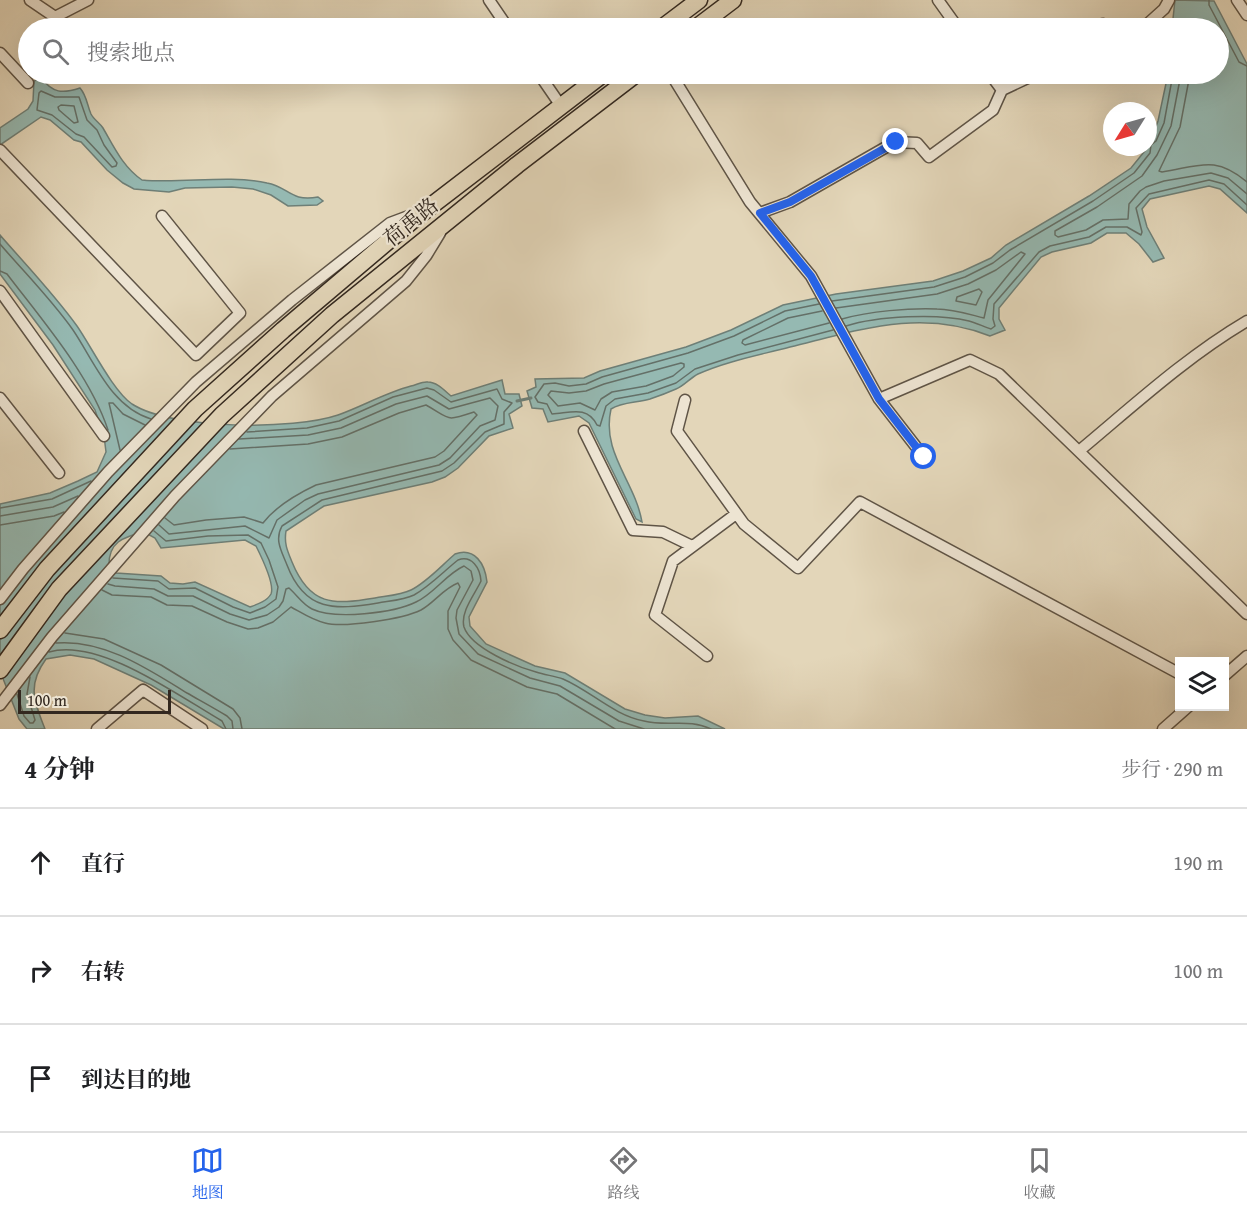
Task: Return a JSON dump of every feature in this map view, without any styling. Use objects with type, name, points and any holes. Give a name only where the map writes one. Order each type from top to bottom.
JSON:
[{"type":"main road","points":[[675,18],[699,0]]},
{"type":"main road","points":[[709,18],[733,0]]},
{"type":"main road","name":"荷禹路","points":[[0,630],[47,569],[195,409],[283,330],[425,210],[590,84]]},
{"type":"main road","name":"荷禹路","points":[[0,670],[59,589],[222,415],[332,315],[517,165],[623,84]]},
{"type":"street","points":[[30,0],[55,17],[88,0]]},
{"type":"street","points":[[489,0],[501,18]]},
{"type":"street","points":[[938,0],[951,18]]},
{"type":"street","points":[[1154,18],[1164,9],[1169,0]]},
{"type":"street","points":[[1237,0],[1247,15]]},
{"type":"street","points":[[0,53],[18,72]]},
{"type":"street","points":[[546,84],[561,106]]},
{"type":"street","points":[[677,84],[750,202],[811,276],[879,399],[924,457]]},
{"type":"street","points":[[998,84],[1002,90]]},
{"type":"street","points":[[760,213],[790,202],[896,142],[917,143],[929,157],[993,110],[1002,90],[1015,84]]},
{"type":"street","points":[[0,150],[196,355],[240,313],[162,216]]},
{"type":"street","points":[[0,599],[23,569],[108,472],[196,382],[292,300],[390,223],[425,210]]},
{"type":"street","points":[[1,704],[52,637],[175,496],[272,396],[406,281],[426,256],[447,222]]},
{"type":"street","points":[[0,291],[104,436]]},
{"type":"street","points":[[1079,451],[1223,335],[1247,321]]},
{"type":"street","points":[[879,399],[970,360],[999,374],[1247,614]]},
{"type":"street","points":[[0,398],[59,473]]},
{"type":"street","points":[[685,400],[677,431],[744,524],[798,568],[860,502],[1175,672]]},
{"type":"street","points":[[584,432],[633,530],[663,532],[692,546]]},
{"type":"street","points":[[707,656],[655,615],[673,561],[736,514]]},
{"type":"street","points":[[1229,672],[1247,656]]},
{"type":"street","points":[[97,729],[143,690],[202,729]]},
{"type":"street","points":[[1163,729],[1183,711]]},
{"type":"water","points":[[1175,0],[1214,1],[1223,18],[1173,18]]},
{"type":"water","points":[[1229,30],[1247,64],[1247,213],[1220,189],[1209,186],[1150,199],[1142,209],[1147,227],[1164,258],[1153,262],[1139,244],[1126,233],[1107,233],[1091,243],[1052,252],[1041,257],[999,308],[999,319],[1005,330],[990,336],[964,328],[939,324],[915,323],[865,329],[720,365],[698,374],[679,388],[650,399],[611,409],[609,425],[611,439],[642,522],[636,519],[589,423],[579,416],[548,422],[543,409],[532,408],[527,391],[536,387],[535,379],[584,378],[600,371],[686,347],[731,330],[783,305],[836,294],[933,281],[963,271],[991,258],[1006,245],[1089,196],[1131,168],[1141,156],[1157,156],[1157,124],[1166,84],[1229,84]]},
{"type":"water","points":[[34,84],[47,84],[58,91],[80,88],[92,116],[103,128],[124,163],[142,180],[252,180],[274,185],[295,196],[318,197],[323,201],[317,205],[288,206],[271,195],[253,189],[232,187],[185,188],[169,192],[134,189],[107,170],[81,142],[74,140],[50,120],[41,117],[0,145],[0,128],[28,109],[33,101]]},
{"type":"water","points":[[0,235],[68,314],[125,398],[151,413],[175,419],[234,425],[293,423],[338,415],[392,392],[424,382],[435,383],[451,396],[502,380],[505,394],[519,394],[522,406],[509,414],[513,428],[489,436],[458,468],[445,477],[432,482],[324,506],[286,531],[287,550],[299,576],[315,595],[324,599],[347,602],[411,590],[455,554],[468,553],[478,559],[486,575],[487,582],[469,617],[470,626],[486,644],[535,666],[565,673],[625,709],[665,718],[698,716],[725,729],[224,729],[151,685],[94,659],[70,655],[46,659],[40,668],[34,685],[34,693],[45,729],[27,729],[19,719],[0,671],[0,504],[50,493],[97,472],[106,452],[104,436],[95,410],[53,345],[0,274]],"holes":[[[144,532],[155,538],[161,548],[245,540],[256,546],[269,577],[271,594],[265,600],[250,607],[195,582],[170,583],[161,576],[116,573],[109,567],[111,552],[118,542]]]},
{"type":"waterway","points":[[517,401],[531,398]]},
{"type":"route","points":[[896,142],[790,202],[760,213],[811,276],[879,399],[924,457]]}]
